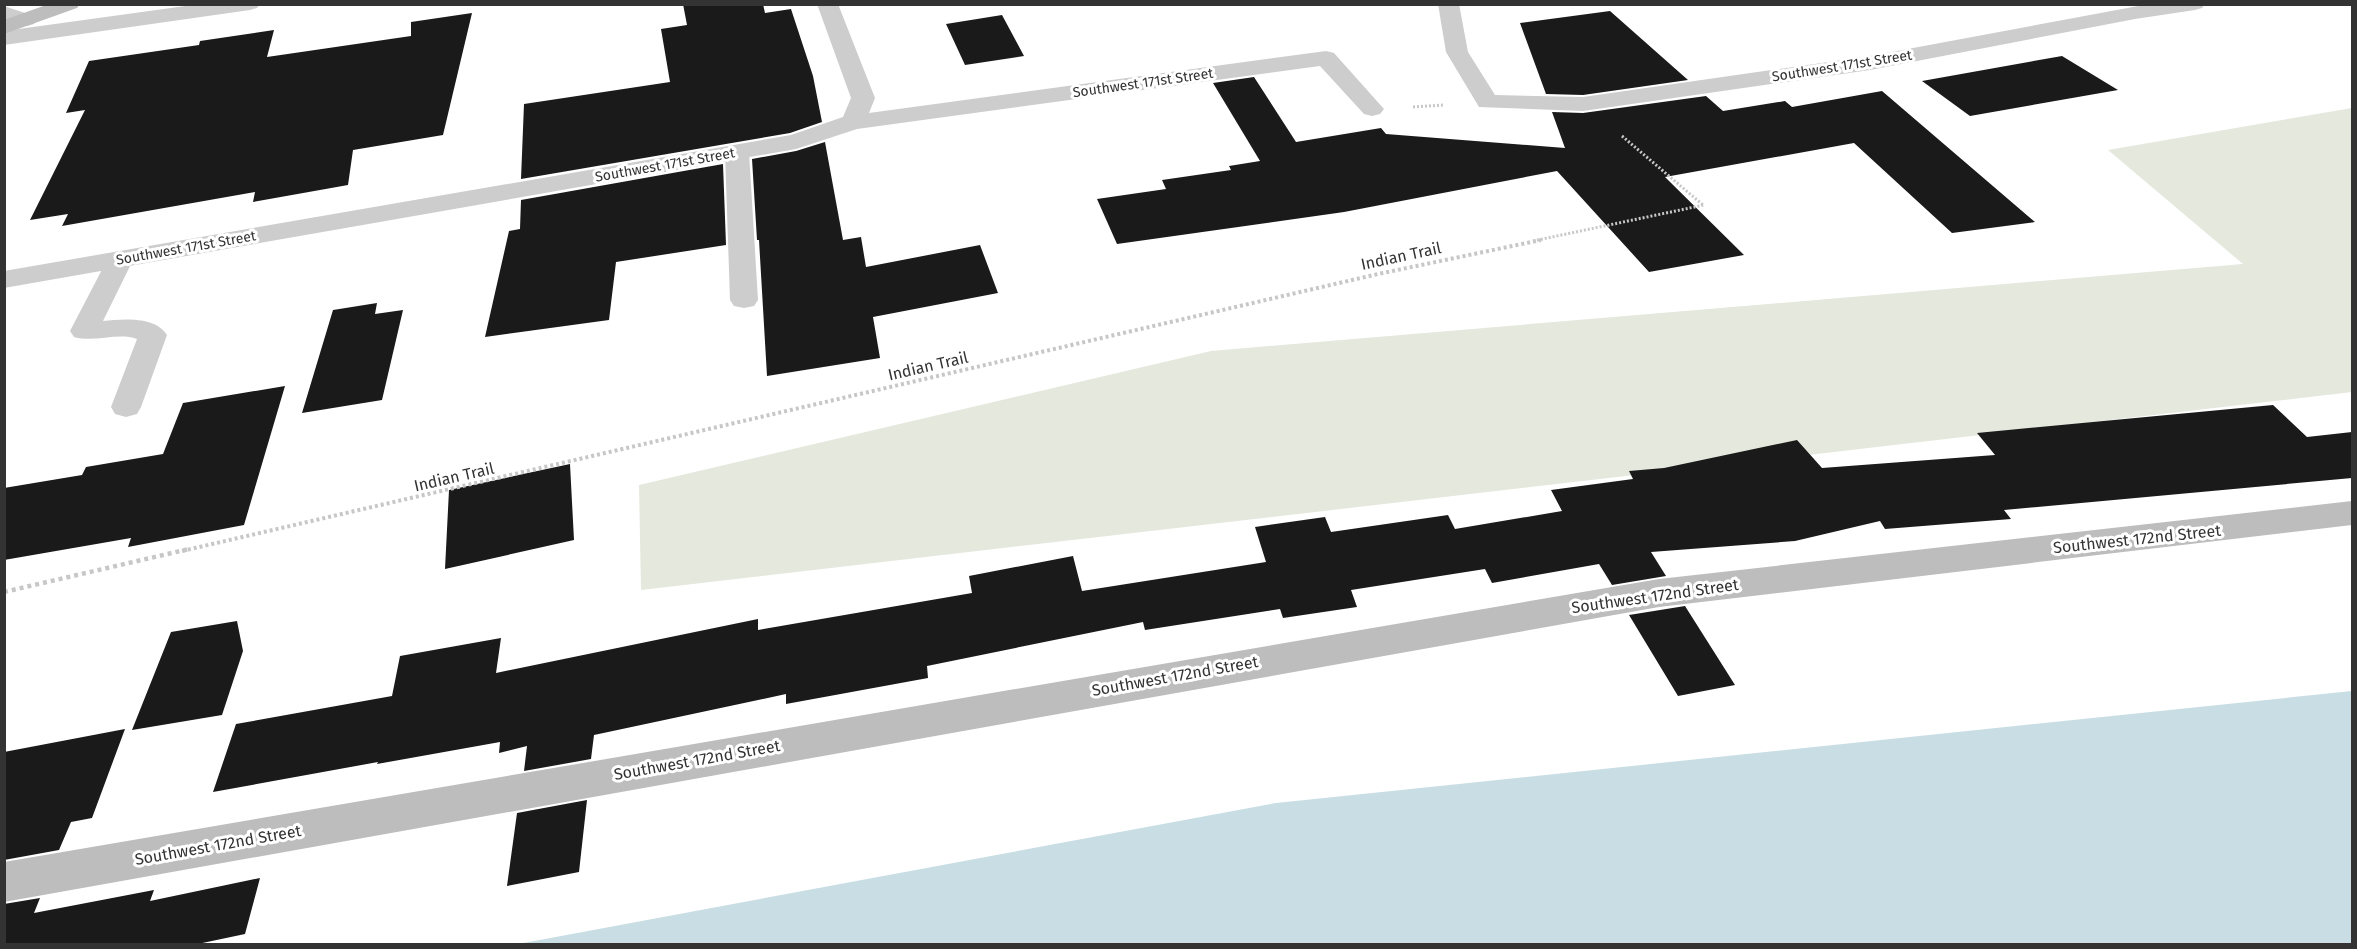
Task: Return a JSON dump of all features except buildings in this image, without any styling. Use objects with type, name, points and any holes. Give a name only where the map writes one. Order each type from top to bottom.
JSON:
[{"type":"street","points":[[4,28],[70,4]]},
{"type":"street","points":[[4,38],[250,4]]},
{"type":"street","points":[[827,4],[863,98],[853,122]]},
{"type":"street","points":[[1448,4],[1457,52],[1487,102]]},
{"type":"street","name":"Southwest 171st Street","points":[[1487,102],[1583,104],[1870,63],[2134,13],[2195,4]]},
{"type":"street","name":"Southwest 171st Street","points":[[4,280],[796,142],[853,122],[1326,58],[1372,109]]},
{"type":"street","name":"Southwest 172nd Street","points":[[4,882],[1659,593],[2352,513]]},
{"type":"lane","points":[[4,12],[27,20]]},
{"type":"lane","points":[[737,152],[744,300]]},
{"type":"lane","points":[[120,260],[84,331],[130,327],[153,335],[126,407]]},
{"type":"path","points":[[1372,109],[1487,102]]},
{"type":"path","name":"Indian Trail","points":[[4,592],[1378,273],[1704,205],[1583,104]]},
{"type":"shaded area","points":[[2352,108],[2352,392],[641,590],[639,485],[1211,351],[2243,264],[2108,150]]},
{"type":"shaded area","points":[[2352,691],[2352,944],[518,944],[1276,803]]}]
